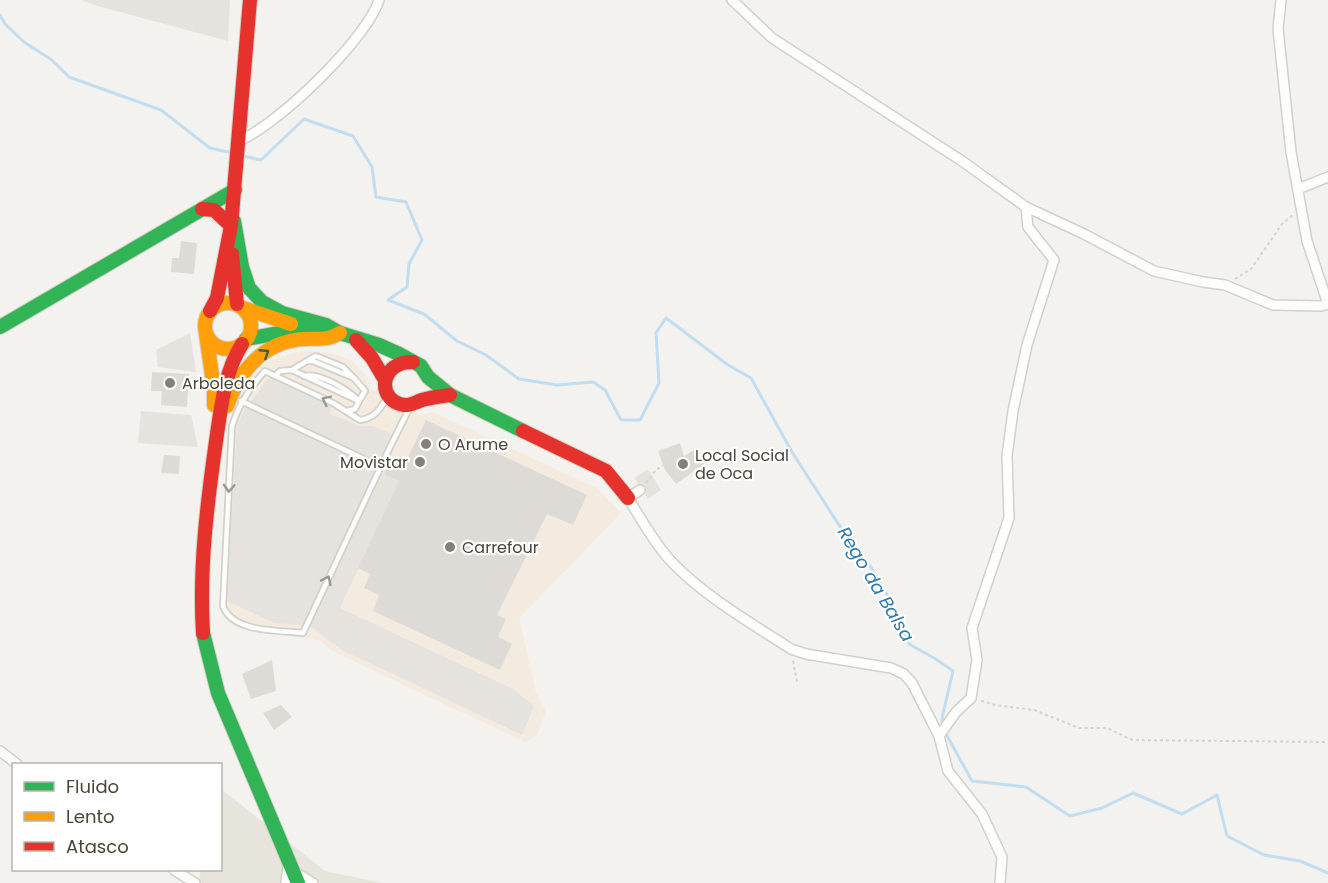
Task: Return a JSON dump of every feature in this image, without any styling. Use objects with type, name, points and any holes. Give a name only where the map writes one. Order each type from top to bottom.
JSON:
[{"type":"street","points":[[213,459],[214,389],[205,324],[217,298],[232,220],[250,0]]},
{"type":"street","points":[[238,141],[252,136],[297,101],[363,32],[379,0]]},
{"type":"street","points":[[732,0],[772,38],[962,161],[1026,207],[1154,271],[1225,285],[1273,304],[1321,306],[1328,304],[1307,241],[1291,152],[1278,29],[1281,0]]},
{"type":"street","points":[[1298,189],[1328,177]]},
{"type":"street","points":[[0,327],[235,190]]},
{"type":"street","points":[[939,735],[971,698],[977,660],[972,628],[1010,518],[1007,456],[1013,411],[1027,345],[1054,260],[1028,227],[1026,207]]},
{"type":"street","points":[[202,209],[214,210],[232,220],[249,288],[262,302],[282,314],[326,325],[364,347],[385,380],[388,395],[394,402],[403,405],[450,395]]},
{"type":"street","points":[[232,220],[232,269],[240,306],[250,320],[249,333],[234,357],[224,390],[213,459],[206,510],[202,583],[203,632],[218,693],[293,876],[313,883]]},
{"type":"street","points":[[210,311],[222,303],[240,306],[274,320],[346,335],[379,345],[415,362],[426,371],[428,390],[416,402]]},
{"type":"street","points":[[205,331],[213,344],[220,347],[235,347],[244,341],[278,331],[298,330],[346,335]]},
{"type":"street","points":[[213,459],[231,391],[247,367],[263,352],[303,339],[328,340],[346,335]]},
{"type":"street","points":[[385,380],[386,374],[395,364],[408,360],[415,362]]},
{"type":"street","points":[[428,377],[450,395],[606,471],[628,498],[651,536],[669,559],[693,582],[791,649],[806,654],[891,668],[904,674],[912,683],[939,735],[948,771],[982,814],[1002,856],[1000,883]]},
{"type":"street","points":[[628,498],[640,490]]},
{"type":"street","points":[[0,752],[14,763]]},
{"type":"street","points":[[176,871],[195,883]]},
{"type":"lane","points":[[292,370],[307,361],[314,361],[354,378],[365,391],[355,409],[344,410]]},
{"type":"lane","points":[[275,376],[280,370],[292,370],[359,401]]},
{"type":"lane","points":[[388,395],[379,412],[360,420],[264,371],[249,389],[232,426],[223,603],[226,615],[232,621],[248,627],[303,633],[381,467],[416,402]]},
{"type":"lane","points":[[242,401],[381,467]]},
{"type":"path","points":[[1225,285],[1251,269],[1282,224],[1301,208]]},
{"type":"path","points":[[640,490],[655,471],[663,465]]},
{"type":"path","points":[[791,649],[797,682]]},
{"type":"path","points":[[971,698],[995,705],[1034,710],[1079,728],[1107,728],[1132,740],[1328,742]]},
{"type":"shaded area","points":[[81,0],[230,0],[228,41],[98,6]]},
{"type":"shaded area","points":[[190,333],[196,372],[158,367],[156,350]]},
{"type":"shaded area","points":[[305,350],[335,354],[352,361],[370,382],[370,389],[420,415],[433,412],[597,488],[621,513],[519,618],[536,692],[546,711],[537,735],[525,742],[334,652],[319,640],[244,629],[232,625],[222,616],[228,436],[236,401],[249,378],[270,360]]},
{"type":"shaded area","points":[[270,376],[332,406],[329,413],[360,426],[373,426],[392,434],[376,470],[399,481],[340,608],[513,689],[534,706],[522,735],[342,650],[310,626],[274,623],[227,601],[237,425],[245,409]]},
{"type":"shaded area","points":[[141,411],[191,415],[198,447],[138,443]]},
{"type":"shaded area","points":[[648,469],[661,490],[648,499],[634,478]]},
{"type":"shaded area","points":[[222,790],[325,871],[383,883],[198,883],[201,871],[222,871]]},
{"type":"building","points":[[181,241],[197,243],[194,274],[171,272],[172,258],[179,258]]},
{"type":"building","name":"Arboleda","points":[[152,372],[189,374],[187,407],[161,405],[162,391],[151,391]]},
{"type":"building","name":"Carrefour","points":[[426,420],[587,495],[573,525],[547,514],[497,615],[506,619],[498,637],[512,644],[500,670],[373,611],[379,595],[364,588],[370,574],[358,568],[399,481],[384,474],[392,457],[405,463]]},
{"type":"building","name":"Local Social de Oca","points":[[680,443],[684,456],[694,450],[704,464],[676,484],[665,470],[658,451]]},
{"type":"building","points":[[164,455],[180,456],[179,474],[161,473]]},
{"type":"building","points":[[272,660],[276,691],[251,699],[242,674]]},
{"type":"building","points":[[281,705],[292,717],[274,730],[263,713]]},
{"type":"waterway","name":"Rego da Balsa","points":[[0,15],[5,24],[24,42],[52,60],[69,77],[161,110],[210,148],[233,153]]},
{"type":"waterway","name":"Rego da Balsa","points":[[243,156],[261,160],[304,119],[353,136],[372,167],[376,197],[406,202],[422,240],[409,264],[407,287],[388,300],[424,314],[457,341],[486,355],[519,379],[557,385],[593,382],[605,390],[621,420],[640,420],[659,383],[656,333],[666,318],[728,365],[751,378],[792,452],[839,525],[869,564],[892,603],[909,644],[953,671],[942,718],[943,725]]},
{"type":"waterway","name":"Rego da Balsa","points":[[945,732],[972,781],[1026,787],[1070,816],[1102,808],[1133,793],[1182,814],[1217,795],[1227,836],[1264,855],[1300,861],[1328,873]]},
{"type":"traffic: fast","points":[[0,327],[235,190]]},
{"type":"traffic: fast","points":[[234,221],[242,267],[249,288],[262,302],[282,313],[326,325],[340,333],[399,354],[421,366],[428,377],[450,395],[523,431]]},
{"type":"traffic: fast","points":[[246,339],[290,331],[318,333]]},
{"type":"traffic: fast","points":[[203,633],[218,693],[298,883]]},
{"type":"traffic: slow","points":[[228,303],[244,310],[251,326],[244,342],[228,349],[212,342],[205,326],[212,310],[228,303]]},
{"type":"traffic: slow","points":[[243,308],[291,324]]},
{"type":"traffic: slow","points":[[227,406],[238,381],[255,360],[265,352],[290,341],[327,338],[340,333]]},
{"type":"traffic: slow","points":[[206,334],[214,405]]},
{"type":"traffic: jam","points":[[210,311],[217,298],[231,226],[250,0]]},
{"type":"traffic: jam","points":[[202,209],[214,210],[231,226]]},
{"type":"traffic: jam","points":[[232,254],[237,304]]},
{"type":"traffic: jam","points":[[356,340],[372,358],[385,380]]},
{"type":"traffic: jam","points":[[203,633],[203,561],[213,465],[224,391],[231,367],[242,344]]},
{"type":"traffic: jam","points":[[413,362],[402,363],[388,374],[385,382],[386,389],[395,402],[407,405],[450,395]]},
{"type":"traffic: jam","points":[[523,431],[606,471],[628,498]]},
{"type":"place","name":"Arboleda","points":[[170,383]]},
{"type":"place","name":"O Arume","points":[[426,444]]},
{"type":"place","name":"Movistar","points":[[420,462]]},
{"type":"place","name":"Local Social de Oca","points":[[683,464]]},
{"type":"place","name":"Carrefour","points":[[450,547]]}]
